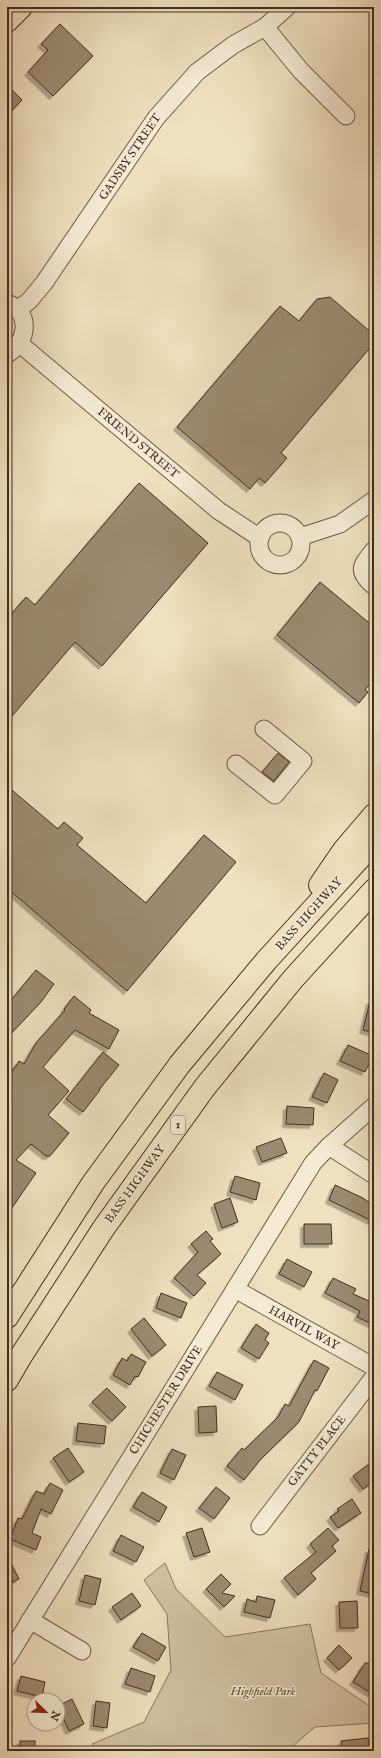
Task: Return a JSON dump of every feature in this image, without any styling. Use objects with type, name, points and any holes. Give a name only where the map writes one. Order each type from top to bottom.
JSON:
[{"type":"main road","points":[[7,21],[21,7]]},
{"type":"main road","points":[[266,961],[344,850],[374,815]]},
{"type":"main road","name":"BASS HIGHWAY","points":[[7,1317],[93,1184],[180,1064],[266,961],[374,842]]},
{"type":"main road","name":"BASS HIGHWAY","points":[[7,1380],[103,1229],[205,1087],[293,979],[374,890]]},
{"type":"street","name":"GADSBY STREET","points":[[12,307],[29,301],[44,283],[156,118],[197,72],[233,45],[265,27],[287,7]]},
{"type":"street","points":[[265,27],[302,71],[346,116]]},
{"type":"street","points":[[12,307],[22,318],[24,326],[23,336],[13,349]]},
{"type":"street","name":"FRIEND STREET","points":[[13,349],[219,512],[260,538]]},
{"type":"street","points":[[300,537],[340,524],[374,500]]},
{"type":"street","points":[[283,523],[290,525],[296,530],[300,537],[301,544],[298,555],[286,564],[272,564],[264,558],[259,545],[263,531],[269,526],[283,523]]},
{"type":"street","points":[[374,550],[363,564],[362,569],[363,576],[374,586]]},
{"type":"street","points":[[236,764],[275,795],[303,761],[264,729]]},
{"type":"street","name":"CHICHESTER DRIVE","points":[[7,1658],[314,1163],[329,1146],[374,1106]]},
{"type":"street","points":[[329,1146],[374,1175]]},
{"type":"street","name":"HARVIL WAY","points":[[235,1289],[374,1367]]},
{"type":"street","name":"GATTY PLACE","points":[[260,1526],[374,1377]]},
{"type":"street","points":[[30,1620],[82,1651]]},
{"type":"green space","name":"Highfield Park","points":[[165,1563],[176,1589],[225,1637],[310,1624],[321,1673],[374,1709],[374,1723],[315,1727],[287,1751],[97,1751],[92,1744],[144,1722],[171,1670],[167,1614],[144,1580]]},
{"type":"building","points":[[60,24],[93,56],[53,96],[28,72],[48,50],[41,44]]},
{"type":"building","points":[[7,85],[22,100],[7,116]]},
{"type":"building","points":[[330,297],[374,335],[374,343],[281,453],[287,458],[265,483],[259,478],[250,489],[177,427],[280,306],[299,321],[317,299]]},
{"type":"building","points":[[139,483],[208,543],[102,666],[75,642],[7,722],[7,619],[26,597],[35,605]]},
{"type":"building","points":[[320,582],[374,627],[374,679],[365,690],[368,692],[359,703],[277,635]]},
{"type":"building","points":[[278,753],[289,762],[274,781],[262,772]]},
{"type":"building","points":[[7,786],[58,829],[64,822],[83,838],[77,845],[146,903],[204,835],[236,862],[127,991],[7,888]]},
{"type":"building","points":[[36,970],[54,984],[41,1002],[7,1038],[7,1005]]},
{"type":"building","points":[[74,996],[91,1010],[89,1013],[119,1030],[109,1049],[75,1030],[43,1067],[69,1091],[48,1115],[69,1133],[50,1156],[46,1156],[31,1144],[16,1160],[36,1173],[7,1215],[7,1079],[19,1061],[24,1064],[36,1043],[65,1010],[64,1009]]},
{"type":"building","points":[[370,1001],[374,1001],[374,1033],[363,1030]]},
{"type":"building","points":[[348,1045],[373,1056],[365,1072],[340,1061]]},
{"type":"building","points":[[103,1052],[119,1065],[83,1112],[66,1099]]},
{"type":"building","points":[[324,1073],[338,1080],[327,1103],[312,1097]]},
{"type":"building","points":[[287,1106],[314,1108],[313,1125],[286,1124]]},
{"type":"building","points":[[281,1138],[287,1153],[262,1162],[256,1147]]},
{"type":"building","points":[[235,1176],[260,1183],[256,1200],[230,1192]]},
{"type":"building","points":[[335,1185],[363,1198],[374,1206],[374,1222],[329,1200]]},
{"type":"building","points":[[230,1198],[238,1222],[222,1228],[214,1204]]},
{"type":"building","points":[[304,1224],[331,1224],[332,1244],[304,1244]]},
{"type":"building","points":[[206,1231],[213,1239],[210,1241],[221,1254],[197,1275],[206,1283],[194,1296],[174,1278],[198,1252],[191,1244]]},
{"type":"building","points":[[287,1259],[312,1272],[304,1287],[279,1274]]},
{"type":"building","points":[[333,1278],[356,1289],[353,1294],[374,1303],[374,1325],[357,1317],[360,1311],[325,1293]]},
{"type":"building","points":[[161,1293],[187,1303],[181,1318],[156,1308]]},
{"type":"building","points":[[144,1318],[166,1345],[152,1356],[131,1329]]},
{"type":"building","points":[[256,1324],[269,1333],[265,1340],[269,1343],[259,1359],[241,1348]]},
{"type":"building","points":[[131,1354],[146,1362],[138,1377],[135,1376],[130,1385],[113,1375],[122,1358],[127,1361]]},
{"type":"building","points":[[314,1360],[329,1368],[317,1391],[315,1390],[299,1422],[261,1459],[244,1480],[227,1466],[242,1448],[244,1450],[278,1417],[285,1404],[289,1406]]},
{"type":"building","points":[[217,1372],[243,1385],[235,1400],[209,1386]]},
{"type":"building","points":[[107,1388],[126,1407],[112,1421],[92,1402]]},
{"type":"building","points":[[216,1406],[217,1432],[199,1433],[198,1407]]},
{"type":"building","points":[[78,1423],[106,1426],[104,1444],[76,1441]]},
{"type":"building","points":[[68,1448],[84,1472],[69,1482],[53,1458]]},
{"type":"building","points":[[172,1449],[186,1455],[174,1480],[160,1473]]},
{"type":"building","points":[[374,1460],[374,1481],[363,1489],[353,1476]]},
{"type":"building","points":[[50,1483],[63,1490],[51,1514],[41,1509],[32,1533],[41,1537],[36,1550],[10,1539],[18,1518],[22,1519],[36,1491],[44,1494]]},
{"type":"building","points":[[216,1487],[230,1498],[214,1519],[199,1508]]},
{"type":"building","points":[[142,1492],[167,1507],[159,1522],[133,1507]]},
{"type":"building","points":[[352,1499],[361,1513],[338,1528],[330,1517],[339,1511],[337,1509]]},
{"type":"building","points":[[202,1528],[210,1552],[194,1557],[186,1533]]},
{"type":"building","points":[[328,1528],[339,1540],[332,1546],[336,1551],[311,1573],[316,1579],[298,1595],[284,1578],[316,1552],[310,1544]]},
{"type":"building","points":[[121,1535],[144,1547],[136,1562],[113,1551]]},
{"type":"building","points":[[369,1549],[374,1549],[374,1594],[360,1591]]},
{"type":"building","points":[[7,1555],[19,1579],[7,1585]]},
{"type":"building","points":[[221,1574],[231,1584],[222,1593],[235,1596],[224,1607],[206,1589]]},
{"type":"building","points":[[85,1575],[101,1579],[95,1605],[79,1601]]},
{"type":"building","points":[[132,1593],[141,1606],[121,1620],[112,1607]]},
{"type":"building","points":[[257,1596],[275,1600],[270,1618],[244,1612],[247,1599],[256,1602]]},
{"type":"building","points":[[357,1601],[358,1628],[340,1628],[339,1602]]},
{"type":"building","points":[[142,1633],[166,1647],[158,1661],[133,1647]]},
{"type":"building","points":[[339,1645],[352,1658],[339,1670],[327,1658]]},
{"type":"building","points":[[365,1663],[369,1663],[374,1666],[374,1695],[353,1682]]},
{"type":"building","points":[[131,1668],[155,1676],[150,1692],[125,1684]]},
{"type":"building","points":[[21,1676],[45,1682],[43,1692],[26,1693],[17,1691]]},
{"type":"building","points":[[72,1699],[84,1724],[69,1731],[66,1724],[66,1702]]},
{"type":"building","points":[[96,1701],[110,1703],[107,1728],[93,1726]]},
{"type":"building","points":[[368,1738],[370,1751],[342,1751],[341,1741]]},
{"type":"building","points":[[20,1741],[35,1741],[35,1751],[20,1751]]}]
